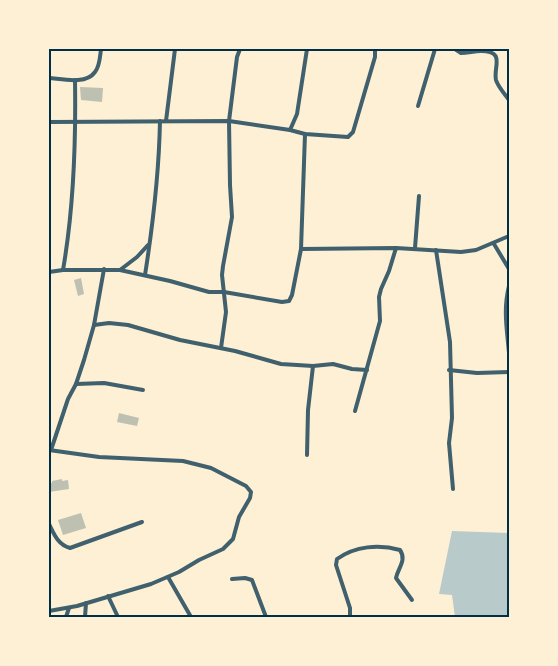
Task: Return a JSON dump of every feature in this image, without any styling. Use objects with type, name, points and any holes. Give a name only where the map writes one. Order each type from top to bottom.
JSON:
[{"type":"street","points":[[49,78],[75,80],[84,79],[95,73],[101,49]]},
{"type":"street","points":[[166,121],[175,49]]},
{"type":"street","points":[[221,348],[226,312],[222,275],[232,217],[229,121],[237,57],[240,49]]},
{"type":"street","points":[[290,130],[297,114],[308,49]]},
{"type":"street","points":[[49,122],[229,121],[305,134],[345,138],[351,136],[375,57],[375,49]]},
{"type":"street","points":[[418,106],[435,49]]},
{"type":"street","points":[[455,49],[461,53],[480,51],[495,55],[498,63],[496,78],[509,100]]},
{"type":"street","points":[[63,270],[70,225],[76,123],[75,80]]},
{"type":"street","points":[[145,275],[159,160],[160,121]]},
{"type":"street","points":[[49,272],[63,270],[120,270],[209,292],[224,292],[282,302],[289,300],[292,295],[301,249],[305,134]]},
{"type":"street","points":[[415,248],[419,196]]},
{"type":"street","points":[[301,249],[415,248],[461,252],[476,250],[494,244],[509,236]]},
{"type":"street","points":[[120,270],[137,257],[149,243]]},
{"type":"street","points":[[494,244],[509,269]]},
{"type":"street","points":[[355,411],[380,321],[379,297],[396,248]]},
{"type":"street","points":[[436,250],[450,342],[449,370],[452,418],[449,443],[452,490]]},
{"type":"street","points":[[49,611],[68,608],[132,590],[168,577],[217,552],[230,544],[241,511],[250,498],[251,492],[211,468],[183,461],[99,457],[50,450],[68,399],[76,384],[94,325],[104,269]]},
{"type":"street","points":[[509,286],[504,312],[509,353]]},
{"type":"street","points":[[94,325],[109,323],[128,325],[180,340],[221,348],[281,364],[313,366],[333,364],[352,369],[367,370]]},
{"type":"street","points":[[307,455],[308,410],[313,366]]},
{"type":"street","points":[[449,370],[477,373],[509,372]]},
{"type":"street","points":[[76,384],[104,383],[143,390]]},
{"type":"street","points":[[49,524],[58,540],[70,548],[142,522]]},
{"type":"street","points":[[350,617],[350,608],[336,566],[337,559],[360,548],[383,546],[400,550],[403,554],[403,561],[396,578],[412,600]]},
{"type":"street","points":[[168,577],[191,617]]},
{"type":"street","points":[[232,579],[245,578],[252,580],[266,617]]},
{"type":"street","points":[[108,596],[118,617]]},
{"type":"street","points":[[85,617],[86,603]]},
{"type":"street","points":[[66,617],[68,608]]},
{"type":"shaded area","points":[[452,531],[509,533],[509,617],[455,617],[452,595],[439,594]]},
{"type":"building","points":[[80,87],[103,88],[102,102],[81,100]]},
{"type":"building","points":[[81,278],[84,294],[78,296],[74,280]]},
{"type":"building","points":[[119,413],[139,418],[137,426],[117,422]]},
{"type":"building","points":[[62,479],[62,481],[68,480],[69,489],[49,492],[49,483]]},
{"type":"building","points":[[81,513],[86,528],[63,535],[58,520]]}]
